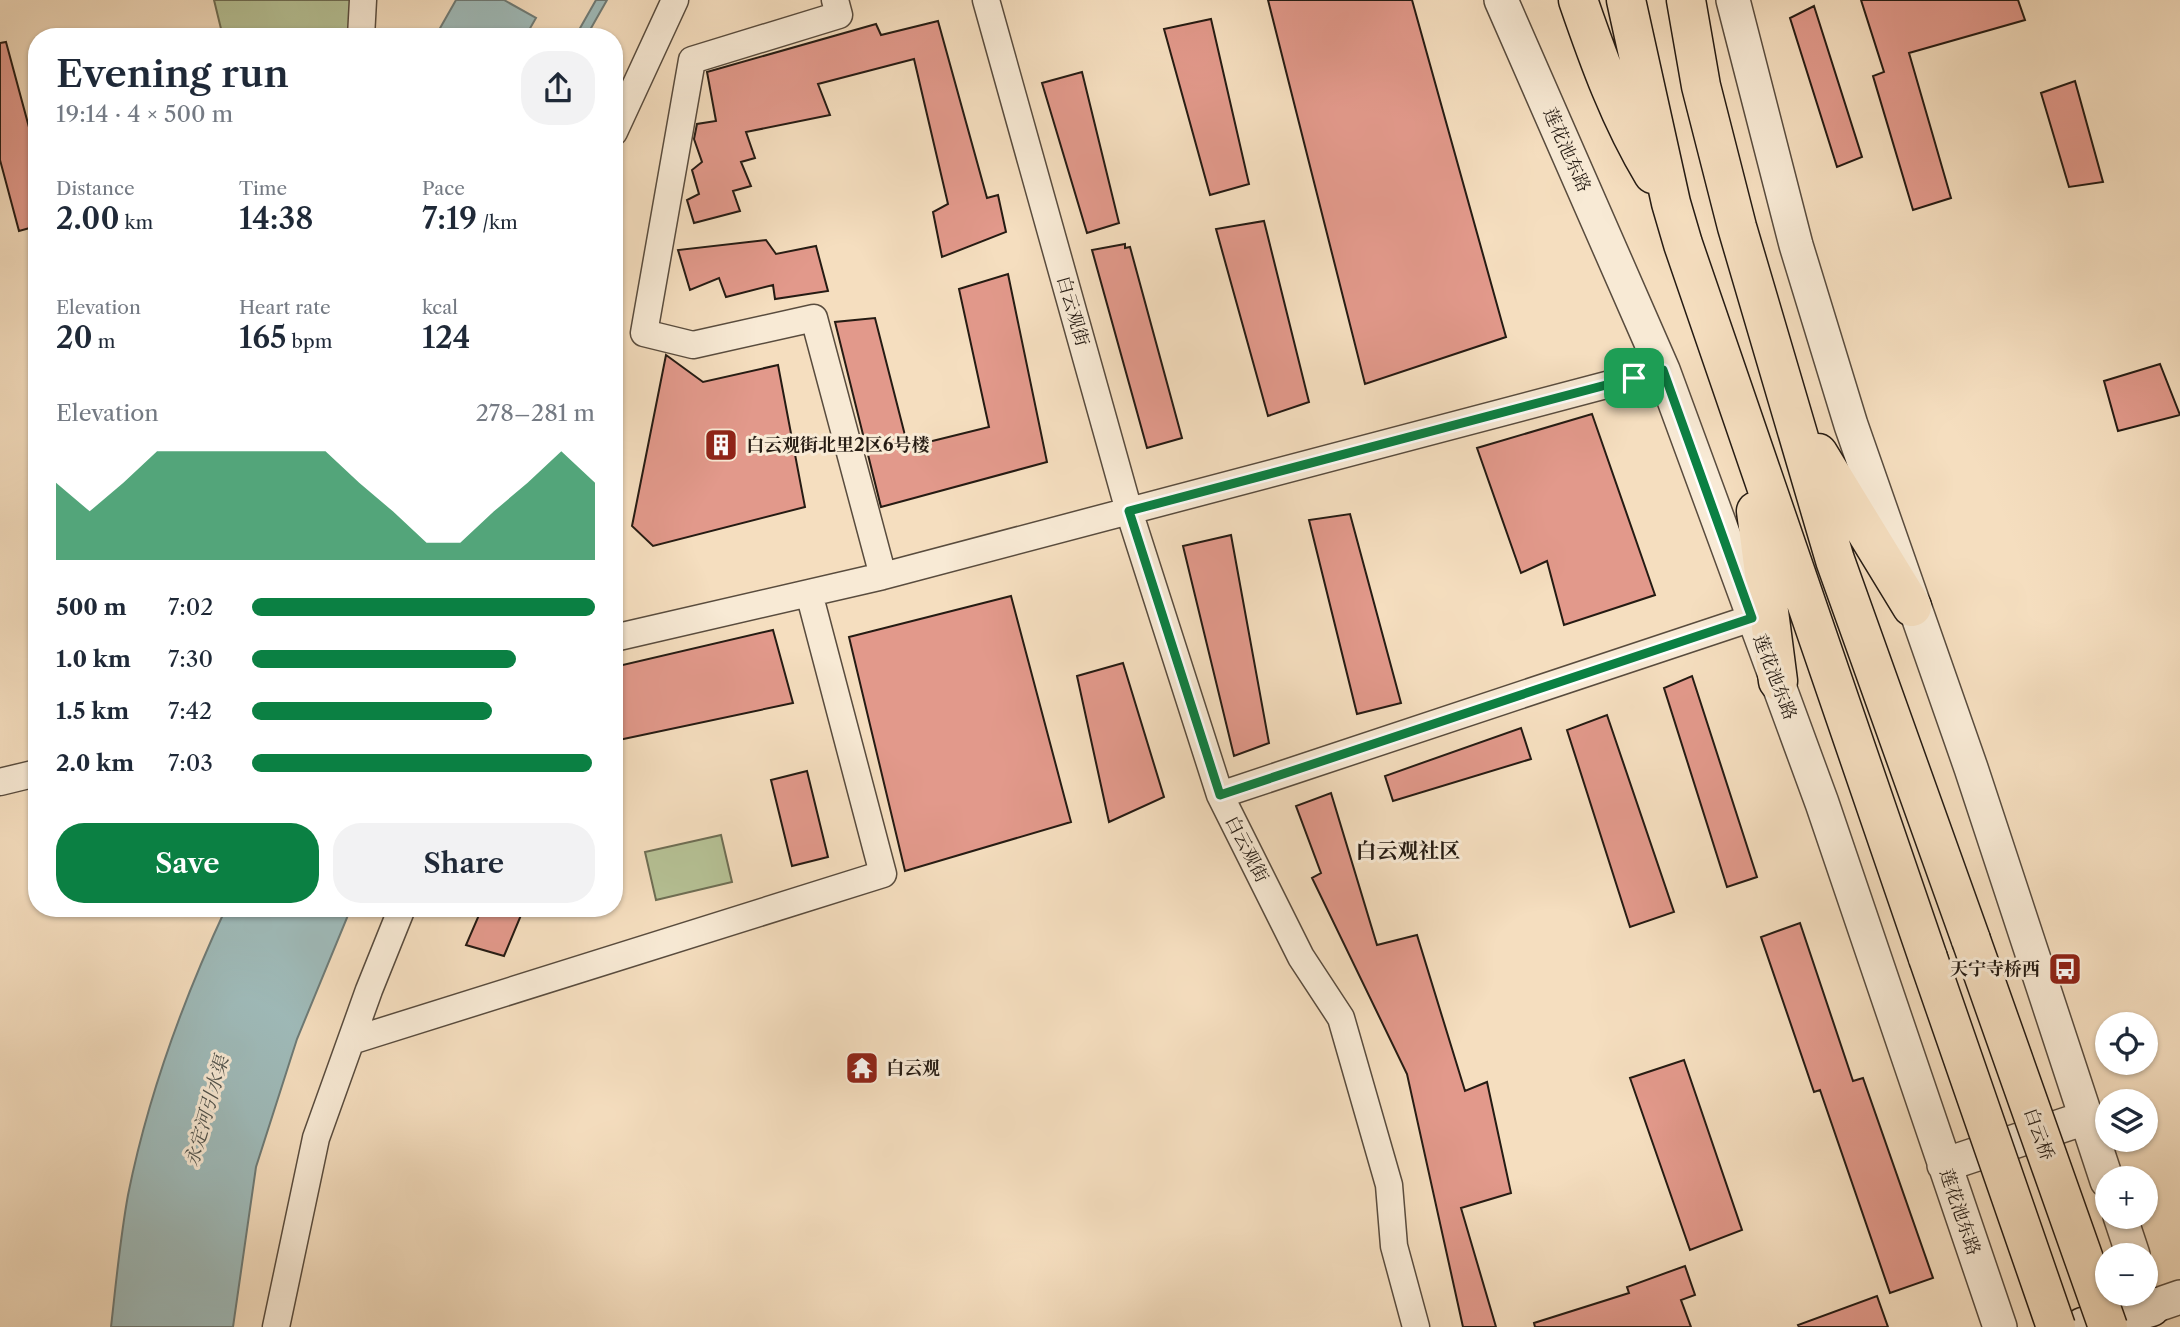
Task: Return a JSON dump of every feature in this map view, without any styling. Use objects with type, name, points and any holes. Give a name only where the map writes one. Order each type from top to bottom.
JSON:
[{"type":"highway","points":[[1578,0],[1604,78],[1628,133],[1671,203]]},
{"type":"highway","points":[[1626,0],[1671,203],[1684,244],[1746,433],[2056,1327]]},
{"type":"highway","points":[[1686,0],[1701,86],[1737,227],[1793,411],[1912,607]]},
{"type":"highway","name":"白云桥","points":[[1793,411],[1835,560],[2108,1327]]},
{"type":"highway","points":[[1746,433],[1778,681]]},
{"type":"main road","points":[[2083,1327],[2159,1305]]},
{"type":"street","points":[[361,28],[363,0]]},
{"type":"street","points":[[623,113],[675,0]]},
{"type":"street","points":[[835,0],[839,15],[692,60],[644,333],[693,345],[814,318],[883,576]]},
{"type":"street","name":"白云观街","points":[[986,0],[1129,511],[1220,795],[1301,957],[1341,1018],[1389,1185],[1394,1246],[1416,1327]]},
{"type":"street","name":"莲花池东路","points":[[1501,0],[1663,370],[1839,851],[2000,1327]]},
{"type":"street","points":[[1733,0],[1796,245],[1912,607],[1971,768],[2102,1166]]},
{"type":"street","points":[[623,636],[883,576],[1663,370]]},
{"type":"street","points":[[351,1041],[883,874],[809,593]]},
{"type":"street","points":[[1220,795],[1752,618]]},
{"type":"street","points":[[0,782],[28,775]]},
{"type":"street","points":[[276,1327],[316,1138],[399,917]]},
{"type":"street","points":[[1944,1165],[2085,1118]]},
{"type":"green space","points":[[214,0],[363,0],[361,28],[221,28]]},
{"type":"green space","points":[[721,835],[732,882],[656,900],[645,852]]},
{"type":"water","points":[[456,0],[504,0],[536,18],[530,28],[440,28]]},
{"type":"water","points":[[596,0],[607,0],[591,28],[580,28]]},
{"type":"water","name":"永定河引水渠","points":[[222,917],[347,917],[297,1039],[256,1167],[233,1327],[111,1327],[125,1212],[136,1158],[168,1048]]},
{"type":"building","points":[[1268,0],[1412,0],[1506,337],[1365,384]]},
{"type":"building","points":[[1861,0],[2018,0],[2025,20],[1909,53],[1951,198],[1913,210],[1873,76],[1884,72]]},
{"type":"building","points":[[1814,6],[1862,157],[1837,167],[1790,18]]},
{"type":"building","points":[[1211,19],[1249,184],[1210,195],[1164,29]]},
{"type":"building","points":[[938,21],[987,198],[998,195],[1006,232],[942,257],[933,212],[948,204],[914,59],[818,84],[830,115],[746,132],[755,158],[741,162],[751,186],[733,191],[740,211],[694,223],[687,200],[699,194],[692,170],[702,162],[694,139],[697,124],[716,121],[707,72],[876,24],[881,35]]},
{"type":"building","points":[[6,42],[28,124],[28,228],[19,231],[0,160],[0,43]]},
{"type":"building","points":[[1082,72],[1119,223],[1087,233],[1042,83]]},
{"type":"building","points":[[2075,81],[2103,182],[2069,187],[2041,93]]},
{"type":"building","points":[[1264,221],[1309,402],[1268,416],[1216,229]]},
{"type":"building","points":[[766,240],[776,254],[816,246],[828,291],[775,299],[773,285],[726,297],[719,278],[690,290],[678,250]]},
{"type":"building","points":[[1125,244],[1125,248],[1130,247],[1182,438],[1147,448],[1092,250]]},
{"type":"building","points":[[1008,274],[1047,462],[881,507],[835,322],[875,318],[908,447],[989,427],[959,289]]},
{"type":"building","name":"白云观街北里2区6号楼","points":[[666,355],[703,382],[778,365],[805,507],[653,546],[632,526]]},
{"type":"building","points":[[2160,364],[2180,415],[2118,431],[2104,381]]},
{"type":"building","points":[[1592,414],[1655,595],[1564,625],[1547,561],[1521,573],[1477,448]]},
{"type":"building","points":[[1350,514],[1401,703],[1357,714],[1309,520]]},
{"type":"building","points":[[1231,535],[1269,743],[1234,756],[1183,546]]},
{"type":"building","points":[[1011,596],[1071,822],[905,871],[849,637]]},
{"type":"building","points":[[773,630],[793,703],[623,739],[623,665]]},
{"type":"building","points":[[1123,663],[1164,797],[1109,822],[1077,676]]},
{"type":"building","points":[[1692,676],[1757,877],[1727,887],[1664,688]]},
{"type":"building","points":[[1607,715],[1674,912],[1630,927],[1567,730]]},
{"type":"building","points":[[1521,728],[1531,759],[1393,801],[1385,776]]},
{"type":"building","points":[[807,771],[828,857],[792,866],[771,780]]},
{"type":"building","points":[[1331,793],[1377,945],[1417,935],[1465,1091],[1487,1082],[1511,1193],[1461,1208],[1496,1327],[1463,1327],[1407,1074],[1312,878],[1321,873],[1296,806]]},
{"type":"building","points":[[478,917],[520,917],[504,956],[466,945]]},
{"type":"building","points":[[1800,923],[1853,1081],[1863,1078],[1933,1278],[1890,1293],[1820,1090],[1814,1092],[1761,937]]},
{"type":"building","points":[[1684,1060],[1742,1230],[1690,1250],[1630,1078]]},
{"type":"building","points":[[1685,1266],[1695,1295],[1681,1300],[1691,1327],[1535,1327],[1534,1323],[1629,1293],[1627,1287]]},
{"type":"building","points":[[1877,1296],[1888,1327],[1798,1325]]},
{"type":"place","name":"白云观街北里2区6号楼","points":[[721,445]]},
{"type":"place","name":"天宁寺桥西","points":[[2065,969]]},
{"type":"place","name":"白云观","points":[[862,1068]]},
{"type":"district","name":"白云观社区","points":[[1408,851]]},
{"type":"route","points":[[1663,370],[1752,618],[1220,795],[1129,511],[1634,378],[1663,370]]}]
